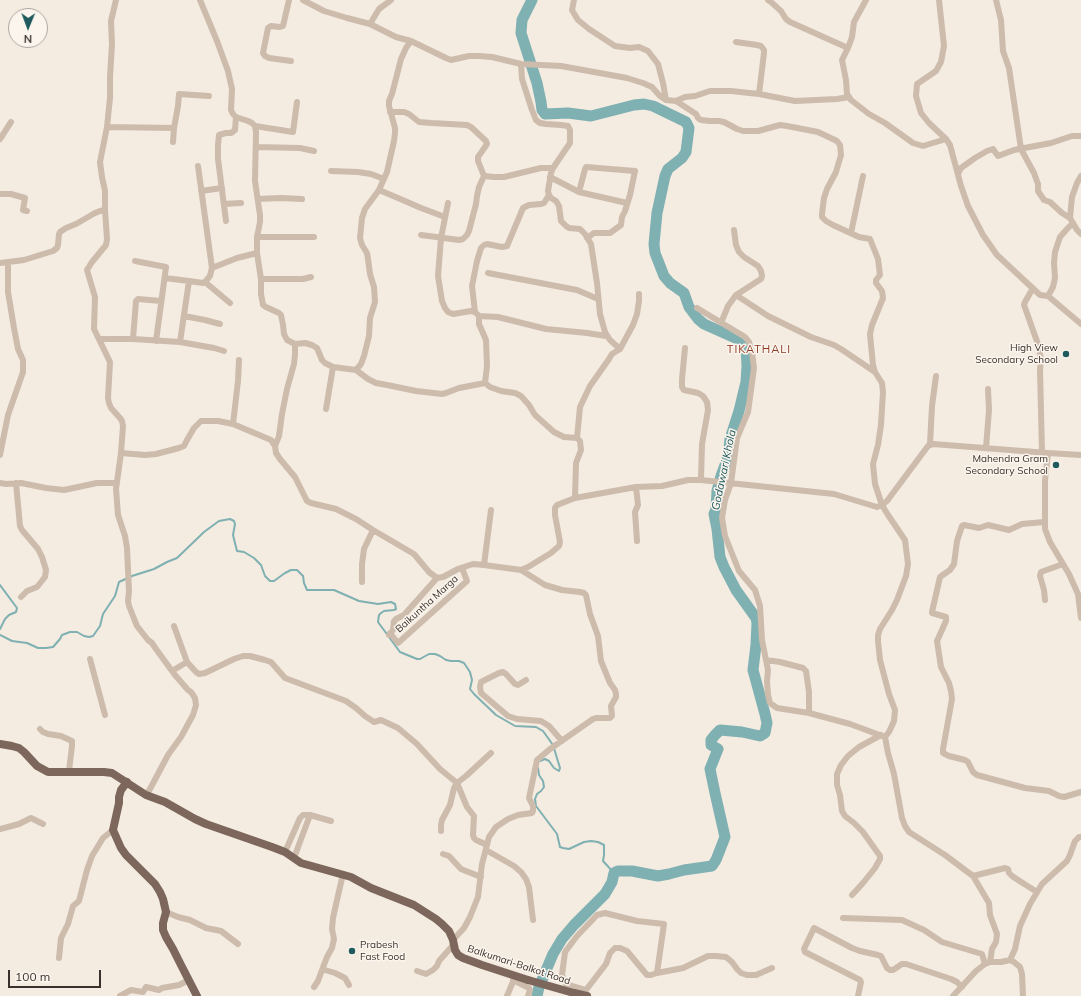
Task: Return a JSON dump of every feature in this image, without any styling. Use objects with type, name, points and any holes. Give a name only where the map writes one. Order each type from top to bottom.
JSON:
[{"type":"main road","name":"Balkumari-Balkot Road","points":[[0,744],[18,748],[24,752],[37,766],[48,772],[69,771],[112,773],[146,795],[165,802],[206,824],[285,852],[311,866],[351,876],[371,888],[414,905],[436,919],[449,931],[458,954],[463,958],[514,978],[528,980],[583,994]]},
{"type":"main road","points":[[126,782],[119,796],[120,803],[113,830],[121,848],[160,892],[166,912],[163,930],[197,996]]},
{"type":"street","points":[[116,0],[112,21],[110,98],[107,126],[100,162],[105,191],[107,233],[106,245],[87,270],[95,297],[94,329],[110,362],[109,403],[111,408],[122,421],[123,426],[121,453],[116,483],[118,515],[124,530],[126,542],[129,606],[137,626],[152,643],[172,671],[191,692],[195,698],[196,705],[195,711],[181,737],[168,755],[146,795]]},
{"type":"street","points":[[200,0],[228,71],[232,89],[231,110],[236,117],[248,121],[255,126],[293,132],[297,102]]},
{"type":"street","points":[[289,0],[283,26],[271,26],[268,28],[263,53],[269,58],[290,61]]},
{"type":"street","points":[[303,0],[324,11],[370,24],[396,37],[411,41],[451,60],[469,56],[492,57],[522,64],[561,66],[627,78],[643,82],[652,87],[660,96],[666,100],[676,101],[696,114],[701,120],[710,122],[724,122],[743,131],[758,131],[787,126],[818,132],[837,141],[840,145],[841,155],[836,172],[827,189],[823,204],[822,217],[833,225],[859,237],[870,239],[878,259],[880,275],[876,280],[876,283],[882,291],[883,298],[872,324],[870,334],[873,366],[882,383],[883,407],[878,445],[873,464],[874,484],[882,505],[905,540],[908,564],[906,576],[897,600],[878,635],[880,660],[895,710],[894,721],[889,732],[859,747],[848,756],[841,765],[837,774],[837,785],[842,811],[845,816],[863,832],[880,856],[880,860],[875,868],[863,884],[852,895]]},
{"type":"street","points":[[370,24],[379,9],[391,0]]},
{"type":"street","points":[[574,0],[572,10],[578,20],[589,29],[614,46],[630,48],[639,47],[648,51],[658,64],[666,100]]},
{"type":"street","points":[[768,0],[782,11],[786,19],[790,22],[848,48]]},
{"type":"street","points":[[866,0],[854,22],[852,37],[842,60],[848,97],[869,114],[885,123],[913,143],[923,146],[946,138]]},
{"type":"street","points":[[939,0],[944,46],[941,62],[936,71],[917,84],[916,96],[921,112],[929,123],[946,138],[950,145],[968,206],[983,235],[997,255],[1040,295],[1048,296],[1081,324]]},
{"type":"street","points":[[996,0],[1001,20],[1004,52],[1009,68],[1021,149],[1034,173],[1038,184],[1038,191],[1041,196],[1071,221],[1081,234]]},
{"type":"street","points":[[356,370],[361,364],[364,356],[369,336],[370,318],[375,302],[374,287],[370,274],[367,253],[360,238],[362,218],[365,209],[379,190],[387,172],[395,133],[389,101],[401,59],[411,41]]},
{"type":"street","points":[[736,42],[761,46],[764,50],[759,94]]},
{"type":"street","points":[[522,64],[522,79],[536,120],[540,123],[568,126],[570,130],[570,143],[553,168],[548,191],[551,198],[556,201],[559,206],[561,221],[569,228],[580,229],[591,244],[600,314],[606,336],[620,349]]},
{"type":"street","points":[[676,101],[710,91],[731,91],[770,95],[794,101],[848,97]]},
{"type":"street","points":[[173,142],[178,106],[178,94],[209,96]]},
{"type":"street","points":[[390,112],[404,112],[419,122],[471,126],[486,141],[485,147],[478,157],[478,161],[484,176],[479,187],[476,204],[467,235],[463,239],[459,240],[421,234]]},
{"type":"street","points":[[226,221],[218,159],[219,135],[231,133],[235,130],[236,117]]},
{"type":"street","points":[[0,139],[11,122]]},
{"type":"street","points":[[107,126],[174,128]]},
{"type":"street","points":[[255,126],[255,181],[260,222],[257,237],[257,253],[261,279],[261,294],[263,305],[281,315],[286,339],[289,342],[295,344],[312,345],[317,348],[322,360],[325,363],[333,367],[356,370],[376,383],[433,393],[446,393],[459,388],[485,383],[490,387],[515,393],[521,396],[529,405],[534,415],[554,432],[564,437],[577,438]]},
{"type":"street","points":[[958,175],[961,168],[975,158],[993,149],[998,156],[1021,149],[1052,143],[1072,136],[1081,136]]},
{"type":"street","points":[[256,147],[300,148],[314,151]]},
{"type":"street","points":[[198,166],[212,268],[210,276],[205,282]]},
{"type":"street","points":[[579,192],[586,167],[634,170],[635,172],[621,225],[610,233],[594,233],[587,238]]},
{"type":"street","points":[[484,176],[504,177],[541,168],[553,168]]},
{"type":"street","points":[[331,171],[358,172],[371,174],[384,179]]},
{"type":"street","points":[[851,233],[863,176]]},
{"type":"street","points":[[1048,296],[1053,287],[1055,278],[1055,252],[1060,237],[1067,229],[1071,221],[1072,197],[1081,176]]},
{"type":"street","points":[[550,177],[579,192],[627,203]]},
{"type":"street","points":[[201,191],[222,188]]},
{"type":"street","points":[[379,190],[445,217]]},
{"type":"street","points":[[0,194],[11,194],[25,198],[23,210],[27,211]]},
{"type":"street","points":[[485,383],[487,366],[486,340],[479,324],[472,286],[481,248],[487,244],[502,247],[507,246],[523,208],[529,205],[544,203],[549,195]]},
{"type":"street","points":[[258,199],[302,198]]},
{"type":"street","points":[[224,204],[241,203]]},
{"type":"street","points":[[448,203],[441,238],[438,276],[442,301],[448,312],[453,314],[471,311],[477,314],[498,317],[546,329],[606,336]]},
{"type":"street","points":[[0,263],[24,260],[56,249],[60,232],[100,211],[105,210]]},
{"type":"street","points":[[721,323],[728,306],[736,295],[760,279],[762,276],[762,271],[758,266],[739,252],[736,246],[734,230]]},
{"type":"street","points":[[257,237],[314,237]]},
{"type":"street","points":[[212,268],[237,258],[257,253]]},
{"type":"street","points":[[135,262],[166,267],[156,341]]},
{"type":"street","points":[[0,455],[8,415],[24,366],[18,349],[8,292],[8,263]]},
{"type":"street","points":[[488,273],[577,290],[598,299]]},
{"type":"street","points":[[261,279],[303,279],[311,277]]},
{"type":"street","points":[[165,278],[205,282],[230,303]]},
{"type":"street","points":[[180,342],[189,281]]},
{"type":"street","points":[[1033,288],[1024,305],[1039,348],[1041,360],[1040,370],[1045,453],[1045,529],[1048,538],[1078,594],[1081,618]]},
{"type":"street","points":[[575,498],[576,462],[581,450],[580,441],[577,438],[580,407],[590,386],[612,354],[620,349],[633,325],[637,314],[639,294]]},
{"type":"street","points":[[736,295],[768,316],[811,337],[834,345],[875,372]]},
{"type":"street","points":[[133,338],[136,301],[138,299],[161,301]]},
{"type":"street","points":[[697,308],[745,337],[749,342],[752,352],[754,368],[748,412],[737,438],[722,518],[725,536],[739,571],[755,590],[760,606],[762,640],[768,670],[767,681],[770,703],[777,708],[809,713],[850,724],[883,736]]},
{"type":"street","points":[[184,316],[220,324]]},
{"type":"street","points":[[99,339],[133,338],[180,342],[224,351]]},
{"type":"street","points":[[295,344],[294,364],[286,394],[279,436],[275,446],[276,453],[295,477],[307,501],[336,509],[356,519],[414,554],[429,572],[437,578],[443,577],[472,564],[484,565],[521,570],[545,585],[562,590],[584,593],[586,595],[590,614],[598,636],[601,661],[616,694],[611,706],[612,716],[610,718],[593,719],[539,757],[536,763],[529,798],[533,806],[532,813],[518,815],[508,819],[496,827],[489,837],[482,864],[478,897],[470,917],[464,928],[434,970],[426,974],[418,971]]},
{"type":"street","points":[[685,348],[682,387],[684,390],[698,393],[703,396],[707,402],[708,410],[702,444],[704,480]]},
{"type":"street","points":[[232,424],[238,388],[239,360]]},
{"type":"street","points":[[326,409],[333,367]]},
{"type":"street","points":[[521,570],[551,553],[559,546],[560,542],[555,515],[555,508],[557,505],[575,498],[636,487],[662,486],[688,480],[704,480],[834,494],[872,506],[877,507],[882,505],[894,493],[930,444],[932,406],[936,376]]},
{"type":"street","points":[[986,448],[989,410],[988,388]]},
{"type":"street","points":[[121,453],[145,455],[156,454],[179,448],[184,446],[194,428],[201,421],[218,421],[232,424],[270,440],[275,446]]},
{"type":"street","points":[[930,444],[1081,455]]},
{"type":"street","points":[[0,483],[30,484],[64,490],[97,483],[116,483]]},
{"type":"street","points":[[16,483],[20,526],[40,553],[46,570],[45,577],[37,588],[27,591],[21,596]]},
{"type":"street","points":[[636,487],[638,505],[635,512],[637,541]]},
{"type":"street","points":[[484,565],[491,510]]},
{"type":"street","points":[[1044,522],[1022,524],[1009,530],[988,525],[979,528],[964,525],[962,526],[957,541],[954,564],[950,570],[940,576],[932,613],[946,617],[946,621],[937,641],[941,667],[949,683],[952,699],[943,753],[965,760],[968,762],[973,772],[977,775],[1024,788],[1049,791],[1064,797],[1081,792]]},
{"type":"street","points":[[362,582],[364,549],[373,530]]},
{"type":"street","points":[[1045,600],[1040,576],[1041,572],[1063,564]]},
{"type":"street","name":"Baikuntha Marga","points":[[437,578],[404,615],[394,621],[390,634],[398,643],[467,581],[462,568]]},
{"type":"street","points":[[174,626],[187,662],[196,672],[200,674],[243,656],[250,656],[265,660],[271,662],[285,678],[346,701],[374,722],[381,720],[398,728],[417,744],[440,769],[457,783],[467,807],[474,816],[474,838],[486,848],[514,866],[526,879],[529,887],[533,920]]},
{"type":"street","points":[[90,659],[105,715]]},
{"type":"street","points":[[766,660],[803,668],[806,671],[809,713]]},
{"type":"street","points":[[172,671],[187,662]]},
{"type":"street","points":[[526,680],[518,685],[515,684],[506,674],[502,672],[481,682],[481,693],[508,716],[516,719],[541,721],[550,726],[560,743]]},
{"type":"street","points":[[40,729],[48,734],[61,736],[72,741],[69,771]]},
{"type":"street","points":[[883,736],[894,774],[902,818],[905,826],[910,832],[946,855],[973,876],[989,902],[990,915],[997,934],[996,942],[987,963],[976,972],[953,996]]},
{"type":"street","points":[[441,831],[442,820],[450,804],[454,788],[457,783],[490,753]]},
{"type":"street","points":[[285,852],[300,818],[303,815],[310,815],[331,822]]},
{"type":"street","points":[[294,858],[310,815]]},
{"type":"street","points":[[0,829],[19,824],[31,818],[43,824]]},
{"type":"street","points":[[59,958],[60,938],[68,924],[73,906],[80,901],[87,870],[92,856],[103,838],[113,830]]},
{"type":"street","points":[[1010,960],[1015,950],[1020,926],[1037,892],[1042,884],[1067,861],[1076,841],[1079,837],[1081,837]]},
{"type":"street","points":[[443,854],[448,856],[460,869],[481,876]]},
{"type":"street","points":[[973,876],[1005,868],[1008,869],[1012,876],[1037,892]]},
{"type":"street","points":[[314,987],[318,981],[333,943],[334,939],[332,929],[343,874]]},
{"type":"street","points":[[166,912],[190,920],[206,928],[221,931],[238,944]]},
{"type":"street","points":[[657,973],[664,924],[627,919],[604,913],[597,915],[577,936],[565,952],[562,975],[566,984],[583,994],[606,964],[610,953],[615,948],[620,948],[627,951],[647,975],[651,975],[682,968],[708,956],[726,957],[741,973],[747,975],[756,975],[772,968]]},
{"type":"street","points":[[843,918],[902,920],[924,930],[942,942],[982,954],[987,963]]},
{"type":"street","points":[[858,996],[861,982],[858,978],[805,952],[804,949],[814,928],[852,948],[881,956],[890,970],[893,970],[902,964],[906,964],[951,979],[962,987]]},
{"type":"street","points":[[987,963],[1010,960],[1020,967],[1022,974],[1023,996]]},
{"type":"street","points":[[322,970],[335,973],[345,978],[349,985]]},
{"type":"street","points":[[507,996],[514,978],[529,988],[530,990],[528,996]]},
{"type":"street","points":[[120,996],[131,990],[143,992],[146,987],[159,990],[162,988],[179,985],[189,980]]},
{"type":"street","points":[[562,996],[566,984]]},
{"type":"waterway","name":"Godawari Khola","points":[[532,0],[522,20],[521,33],[537,83],[542,110],[545,114],[568,113],[591,116],[634,105],[644,104],[653,106],[686,122],[689,128],[686,152],[682,158],[668,169],[665,176],[657,213],[654,244],[655,253],[664,276],[670,283],[684,293],[689,307],[698,319],[704,324],[742,341],[746,346],[746,382],[730,439],[728,457],[717,491],[716,509],[714,514],[720,557],[724,567],[736,590],[756,618],[756,645],[753,670],[767,723],[765,733],[760,736],[742,732],[720,730],[711,740],[711,745],[718,749],[710,769],[725,837],[712,866],[658,876],[632,871],[618,871],[614,873],[612,882],[605,894],[562,939],[553,954],[539,987],[537,996]]},
{"type":"waterway","points":[[0,635],[12,641],[27,643],[38,648],[53,647],[62,635],[70,632],[77,632],[89,637],[93,636],[100,626],[103,614],[115,596],[119,582],[154,569],[177,558],[204,532],[219,521],[230,519],[234,521],[235,524],[233,535],[237,551],[244,552],[254,558],[261,565],[265,576],[270,581],[274,581],[291,570],[297,570],[303,576],[307,590],[334,590],[359,601],[378,604],[391,602],[395,604],[396,609],[381,613],[379,615],[378,622],[400,652],[417,659],[429,654],[435,654],[446,660],[464,663],[470,672],[472,680],[470,689],[496,715],[515,726],[536,727],[543,731],[553,745],[560,768],[559,771],[554,768],[549,761],[545,759],[540,761]]},
{"type":"waterway","points":[[0,585],[17,608],[16,612],[9,615],[5,619],[0,629]]},
{"type":"waterway","points":[[538,768],[544,787],[537,794],[535,799],[536,806],[557,834],[560,847],[569,849],[584,842],[598,842],[604,845],[603,861],[614,873]]},
{"type":"place","name":"High View Secondary School","points":[[1066,354]]},
{"type":"place","name":"Mahendra Gram Secondary School","points":[[1056,465]]},
{"type":"place","name":"Prabesh Fast Food","points":[[352,951]]},
{"type":"district","name":"TIKATHALI","points":[[759,350]]}]
